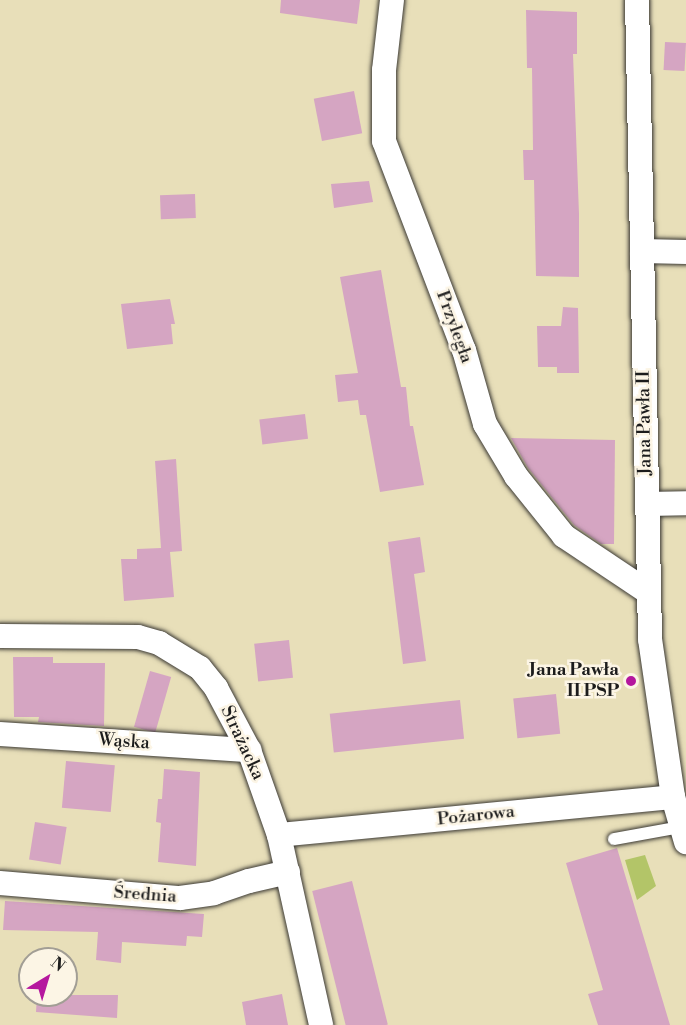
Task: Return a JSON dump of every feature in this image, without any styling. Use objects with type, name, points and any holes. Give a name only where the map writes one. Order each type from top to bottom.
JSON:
[{"type":"street","name":"Przyległa","points":[[392,0],[384,70],[384,141],[464,350],[485,424],[516,476],[564,536],[612,571],[648,592]]},
{"type":"street","name":"Jana Pawła II","points":[[637,0],[648,592],[656,690],[673,797],[684,834]]},
{"type":"street","points":[[642,251],[686,252]]},
{"type":"street","points":[[647,504],[686,503]]},
{"type":"street","name":"Strażacka","points":[[0,636],[138,637],[159,643],[200,668],[216,688],[249,750],[279,835],[321,1025]]},
{"type":"street","name":"Wąska","points":[[0,734],[249,750]]},
{"type":"street","name":"Pożarowa","points":[[279,835],[673,797]]},
{"type":"street","name":"Średnia","points":[[0,883],[180,898],[214,893],[249,881],[288,873]]},
{"type":"lane","points":[[614,838],[684,834]]},
{"type":"green space","points":[[645,855],[656,886],[637,900],[625,860]]},
{"type":"building","points":[[281,0],[360,0],[357,24],[280,13]]},
{"type":"building","points":[[526,10],[577,12],[577,54],[573,54],[579,277],[536,276],[534,180],[524,180],[523,150],[533,150],[532,68],[527,68]]},
{"type":"building","points":[[665,42],[686,43],[685,71],[664,70]]},
{"type":"building","points":[[354,91],[362,133],[322,141],[314,99]]},
{"type":"building","points":[[369,181],[373,202],[334,208],[331,184]]},
{"type":"building","points":[[195,194],[196,218],[161,219],[160,195]]},
{"type":"building","points":[[381,270],[401,387],[406,387],[410,426],[413,426],[424,485],[380,492],[366,415],[360,415],[358,400],[338,402],[335,375],[358,373],[340,277]]},
{"type":"building","points":[[170,299],[175,324],[171,324],[173,344],[127,349],[121,304]]},
{"type":"building","points":[[563,307],[578,308],[579,373],[557,373],[557,367],[538,367],[537,326],[561,326]]},
{"type":"building","points":[[305,414],[308,439],[262,444],[259,420]]},
{"type":"building","points":[[511,438],[615,440],[614,544],[601,544],[574,525],[528,468]]},
{"type":"building","points":[[176,459],[182,551],[170,552],[174,597],[124,601],[121,559],[137,559],[137,549],[161,548],[155,461]]},
{"type":"building","points":[[420,537],[425,572],[414,574],[426,661],[403,664],[388,542]]},
{"type":"building","points":[[289,640],[293,678],[258,681],[254,644]]},
{"type":"building","points":[[13,657],[53,657],[53,663],[105,663],[104,726],[38,722],[39,717],[14,717]]},
{"type":"building","points":[[150,671],[171,677],[155,733],[134,727]]},
{"type":"building","points":[[556,694],[560,734],[517,738],[513,698]]},
{"type":"building","points":[[460,700],[464,739],[334,752],[330,714]]},
{"type":"building","points":[[66,761],[115,765],[111,812],[62,808]]},
{"type":"building","points":[[164,769],[200,772],[196,866],[158,862],[161,823],[156,822],[158,799],[162,799]]},
{"type":"building","points":[[35,822],[67,827],[61,865],[29,860]]},
{"type":"building","points":[[617,848],[670,1025],[598,1025],[588,994],[603,990],[566,863]]},
{"type":"building","points":[[352,881],[388,1025],[346,1025],[312,891]]},
{"type":"building","points":[[5,901],[204,914],[202,937],[187,936],[186,946],[122,942],[121,963],[96,960],[98,932],[3,930]]},
{"type":"building","points":[[282,994],[288,1025],[246,1025],[242,1002]]},
{"type":"building","points":[[78,995],[118,995],[117,1018],[36,1012],[36,1007],[78,1007]]},
{"type":"place","name":"Jana Pawła II PSP","points":[[631,681]]}]
